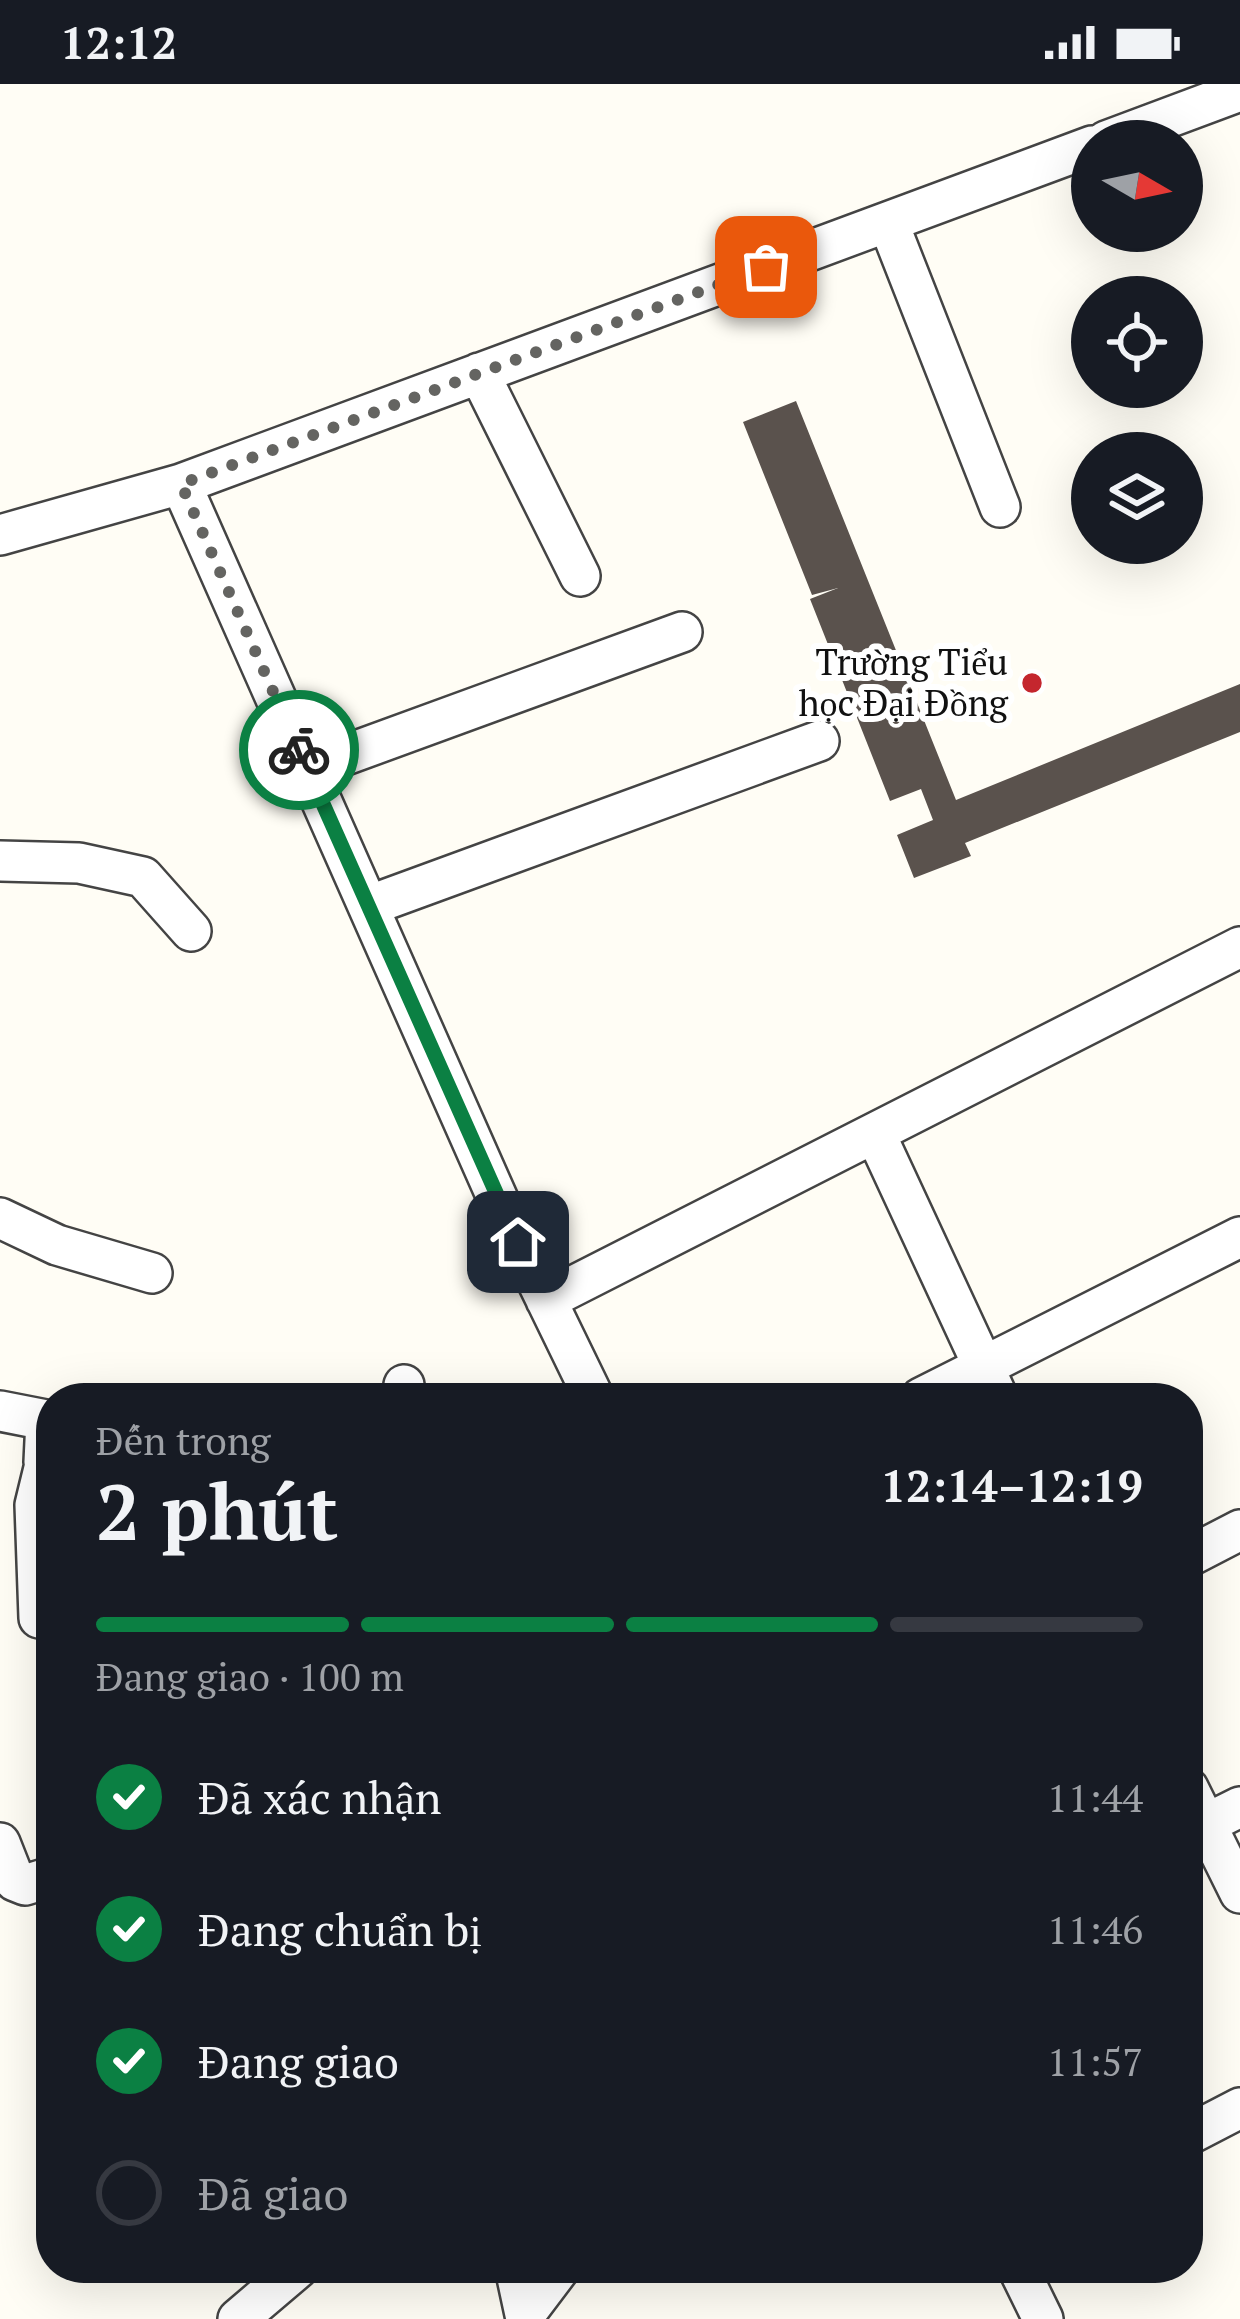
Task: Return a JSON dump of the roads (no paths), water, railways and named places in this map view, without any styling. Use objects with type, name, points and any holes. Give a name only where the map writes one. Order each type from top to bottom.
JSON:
[{"type":"street","points":[[1162,120],[1240,91]]},
{"type":"street","points":[[0,535],[181,484],[1071,154]]},
{"type":"street","points":[[888,222],[1000,507]]},
{"type":"street","points":[[479,373],[580,576]]},
{"type":"street","points":[[181,484],[587,1383]]},
{"type":"street","points":[[307,769],[682,632]]},
{"type":"street","points":[[368,906],[819,741]]},
{"type":"street","points":[[0,861],[79,863],[143,877],[191,931]]},
{"type":"street","points":[[546,1300],[874,1133],[1235,962]]},
{"type":"street","points":[[874,1133],[990,1382],[1240,1237]]},
{"type":"street","points":[[0,1218],[57,1245],[152,1273]]},
{"type":"street","points":[[0,1411],[36,1418]]},
{"type":"street","points":[[36,1502],[36,1533]]},
{"type":"street","points":[[1203,1548],[1240,1530]]},
{"type":"street","points":[[1211,1822],[1240,1894]]},
{"type":"street","points":[[0,1843],[15,1881],[25,1885],[36,1882]]},
{"type":"street","points":[[1203,2126],[1240,2108]]},
{"type":"street","points":[[238,2319],[280,2283]]},
{"type":"street","points":[[518,2283],[526,2316]]},
{"type":"street","points":[[526,2316],[549,2283]]},
{"type":"street","points":[[1025,2283],[1043,2319]]},
{"type":"place","name":"Trường Tiểu học Đại Đồng","points":[[1032,683]]}]
